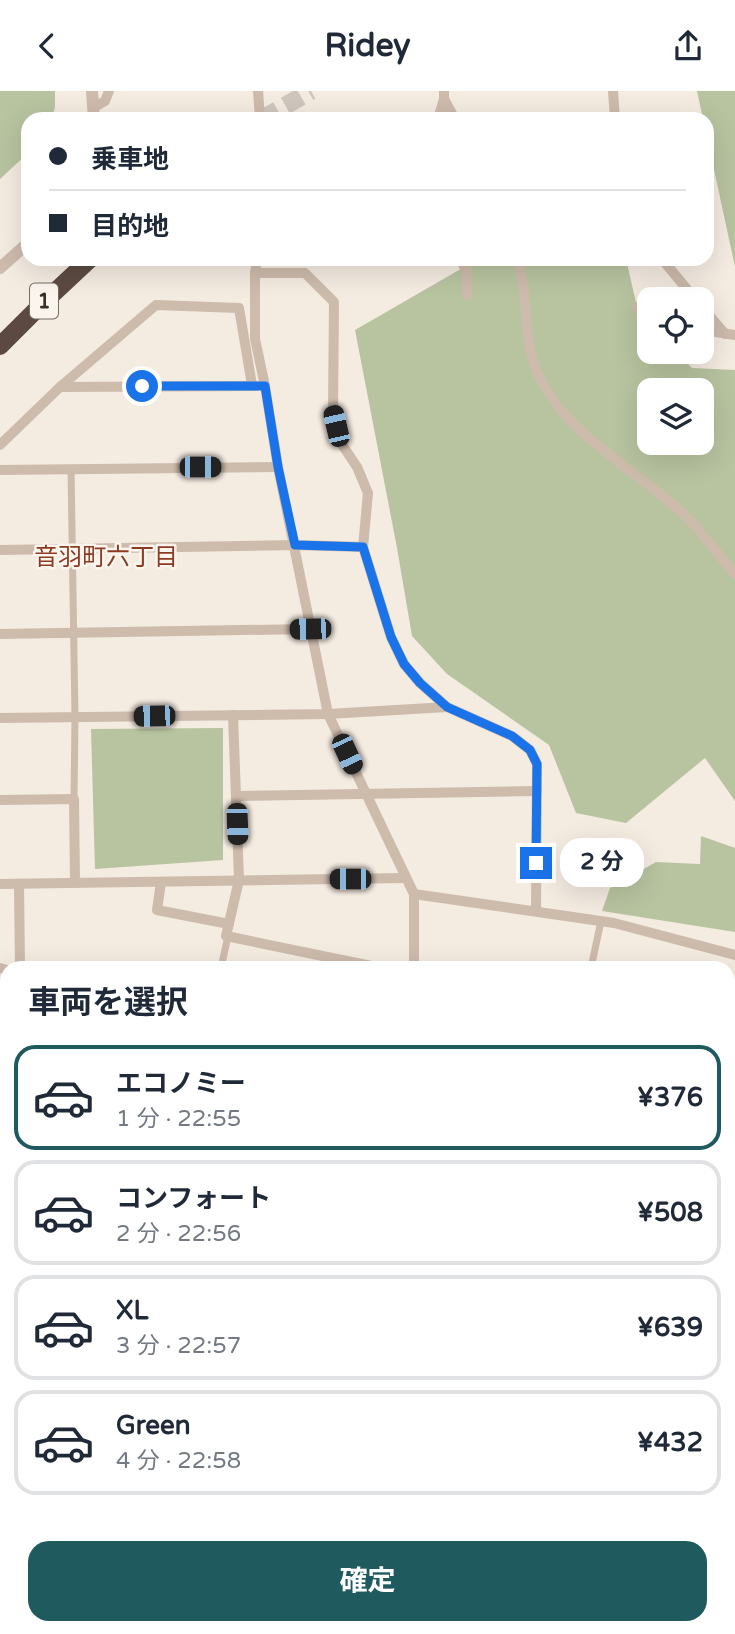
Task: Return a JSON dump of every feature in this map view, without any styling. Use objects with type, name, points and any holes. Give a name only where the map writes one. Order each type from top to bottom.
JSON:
[{"type":"highway","name":"1","points":[[0,333],[72,266]]},
{"type":"highway","name":"1","points":[[0,345],[83,266]]},
{"type":"street","points":[[92,91],[94,112]]},
{"type":"street","points":[[95,112],[105,101],[109,91]]},
{"type":"street","points":[[258,91],[260,112]]},
{"type":"street","points":[[614,91],[615,112]]},
{"type":"street","points":[[440,112],[444,95]]},
{"type":"street","points":[[444,95],[452,112]]},
{"type":"street","points":[[0,268],[21,249]]},
{"type":"street","points":[[256,266],[255,339],[328,714],[414,894],[414,961]]},
{"type":"street","points":[[464,266],[467,272],[467,295]]},
{"type":"street","points":[[519,266],[528,341],[536,370],[551,396],[596,446],[681,512],[735,574]]},
{"type":"street","points":[[668,266],[685,287]]},
{"type":"street","points":[[255,273],[305,273],[334,302],[333,412],[339,440],[369,492],[363,547],[391,637],[404,664],[420,683],[447,707],[512,736],[530,750],[537,764],[536,911]]},
{"type":"street","points":[[0,445],[60,387],[156,305],[239,309],[252,385]]},
{"type":"street","points":[[714,319],[730,335]]},
{"type":"street","points":[[60,387],[265,386]]},
{"type":"street","points":[[0,470],[278,467]]},
{"type":"street","points":[[71,469],[75,883]]},
{"type":"street","points":[[0,550],[295,545],[363,547]]},
{"type":"street","points":[[0,634],[310,629]]},
{"type":"street","points":[[0,718],[328,714],[447,707]]},
{"type":"street","points":[[223,961],[239,880],[233,715]]},
{"type":"street","points":[[236,796],[537,791]]},
{"type":"street","points":[[0,800],[74,799]]},
{"type":"street","points":[[0,884],[406,878]]},
{"type":"street","points":[[161,882],[157,910],[229,924]]},
{"type":"street","points":[[19,884],[20,961]]},
{"type":"street","points":[[414,894],[614,923],[735,955]]},
{"type":"street","points":[[592,961],[601,921]]},
{"type":"street","points":[[228,936],[348,961]]},
{"type":"green space","points":[[0,91],[55,91],[54,112],[21,112],[21,160],[0,179]]},
{"type":"green space","points":[[697,91],[735,91],[735,267],[714,170],[714,112],[702,112]]},
{"type":"green space","points":[[466,266],[628,266],[637,307],[637,364],[688,364],[692,368],[735,370],[735,801],[705,758],[626,823],[576,813],[549,745],[447,674],[412,636],[355,330]]},
{"type":"green space","points":[[223,728],[223,860],[95,869],[91,729]]},
{"type":"green space","points":[[701,836],[735,848],[735,932],[602,911],[610,888],[656,862],[700,864]]},
{"type":"tunnel","points":[[274,112],[311,91]]},
{"type":"district","name":"音羽町六丁目","points":[[106,557]]},
{"type":"route","points":[[142,386],[265,386],[278,467],[295,545],[363,547],[391,637],[404,664],[420,683],[447,707],[512,736],[530,750],[537,764],[536,863]]}]
